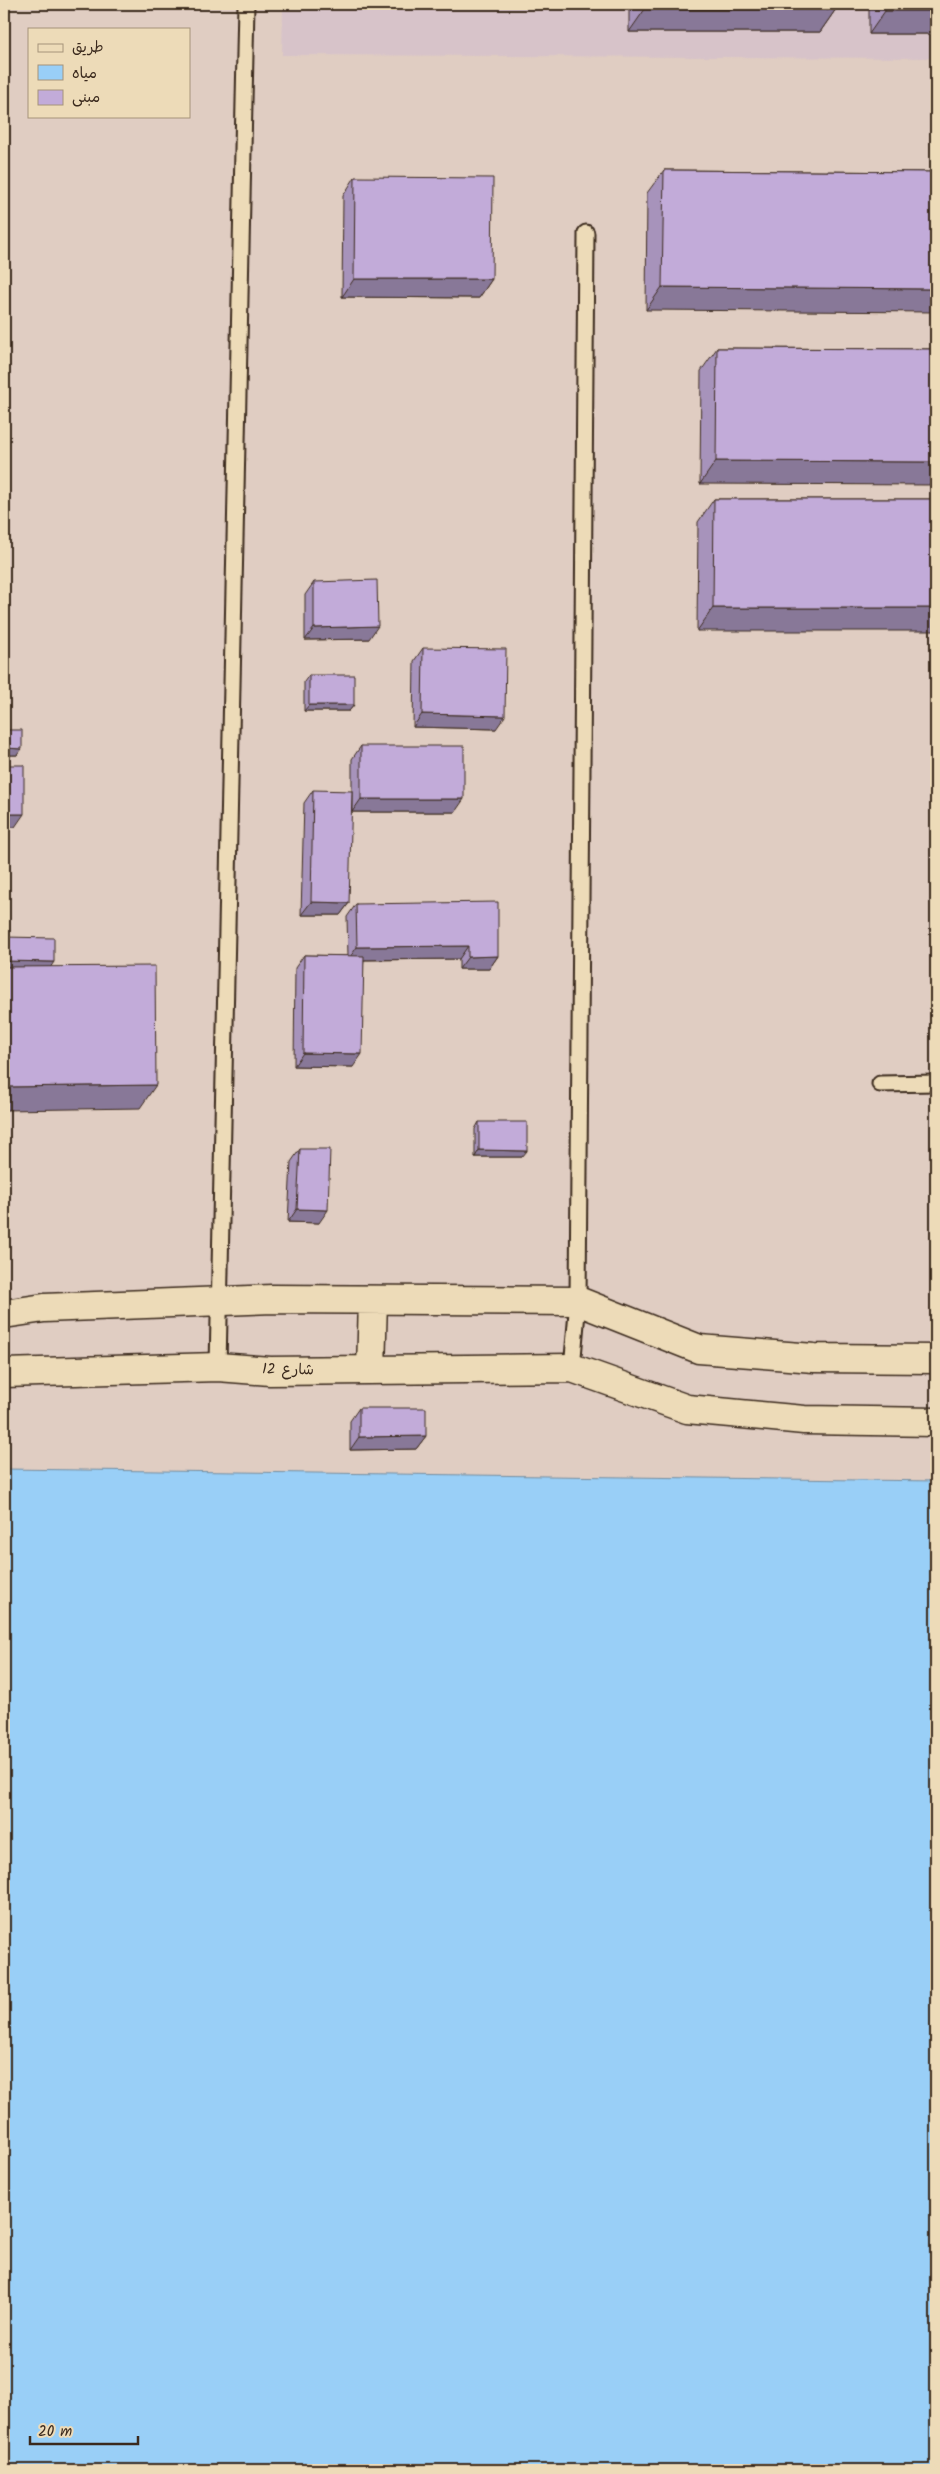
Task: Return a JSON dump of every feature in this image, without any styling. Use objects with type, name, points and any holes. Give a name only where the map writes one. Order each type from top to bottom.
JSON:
[{"type":"street","points":[[4,1314],[44,1308],[220,1300],[578,1301],[699,1349],[814,1358],[936,1359]]},
{"type":"street","points":[[371,1370],[373,1300]]},
{"type":"street","name":"شارع 12","points":[[4,1374],[218,1367],[270,1370],[572,1368]]},
{"type":"street","points":[[572,1368],[687,1409],[804,1420],[936,1422]]},
{"type":"lane","points":[[218,1367],[246,4]]},
{"type":"lane","points":[[572,1368],[578,1301],[586,233]]},
{"type":"lane","points":[[880,1084],[936,1083]]},
{"type":"shaded area","points":[[283,4],[936,4],[936,58],[282,55]]},
{"type":"water","points":[[4,1469],[936,1481],[936,2470],[4,2470]]},
{"type":"building","points":[[645,4],[837,4],[836,9],[645,9]]},
{"type":"building","points":[[885,4],[936,4],[936,11],[885,11]]},
{"type":"building","points":[[664,170],[936,172],[936,289],[662,287]]},
{"type":"building","points":[[355,177],[493,178],[492,279],[354,279]]},
{"type":"building","points":[[717,348],[936,349],[936,462],[716,461]]},
{"type":"building","points":[[714,499],[936,499],[936,608],[713,608]]},
{"type":"building","points":[[377,580],[378,626],[314,628],[314,582]]},
{"type":"building","points":[[423,648],[506,649],[505,716],[422,714]]},
{"type":"building","points":[[309,675],[354,675],[354,705],[309,705]]},
{"type":"building","points":[[6,730],[22,730],[22,749],[6,748]]},
{"type":"building","points":[[361,746],[464,746],[464,799],[361,799]]},
{"type":"building","points":[[4,765],[24,765],[24,814],[4,814]]},
{"type":"building","points":[[313,790],[352,791],[349,903],[311,902]]},
{"type":"building","points":[[498,902],[498,956],[468,957],[468,946],[357,947],[356,904]]},
{"type":"building","points":[[4,937],[54,938],[54,962],[4,961]]},
{"type":"building","points":[[304,955],[364,956],[362,1054],[303,1053]]},
{"type":"building","points":[[155,966],[156,1085],[4,1087],[4,967]]},
{"type":"building","points":[[479,1122],[527,1122],[527,1151],[479,1150]]},
{"type":"building","points":[[300,1149],[330,1149],[328,1210],[297,1209]]},
{"type":"building","points":[[359,1408],[426,1408],[426,1436],[359,1437]]}]
